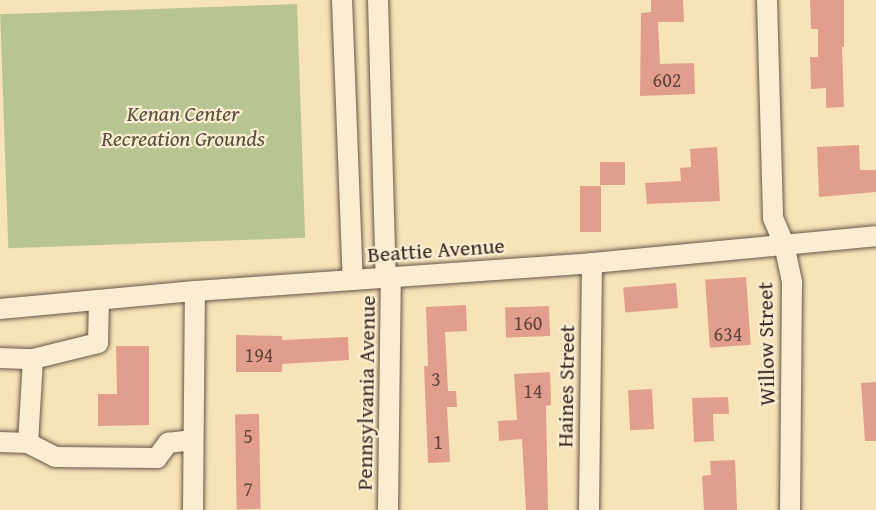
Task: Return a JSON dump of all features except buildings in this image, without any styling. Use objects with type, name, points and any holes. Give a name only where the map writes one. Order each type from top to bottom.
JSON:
[{"type":"street","points":[[342,0],[353,280]]},
{"type":"street","name":"Pennsylvania Avenue","points":[[378,0],[388,278],[388,510]]},
{"type":"street","name":"Willow Street","points":[[767,0],[773,218],[784,244],[792,283],[790,510]]},
{"type":"street","name":"Beattie Avenue","points":[[0,309],[195,291],[592,262],[876,236]]},
{"type":"street","name":"Haines Street","points":[[589,510],[592,262]]},
{"type":"street","points":[[193,510],[195,291]]},
{"type":"street","points":[[0,358],[33,359],[98,343],[99,300]]},
{"type":"street","points":[[28,443],[33,359]]},
{"type":"street","points":[[0,442],[28,443],[55,457],[157,458],[168,443],[193,440]]},
{"type":"green space","name":"Kenan Center Recreation Grounds","points":[[297,4],[305,238],[8,248],[0,14]]}]
